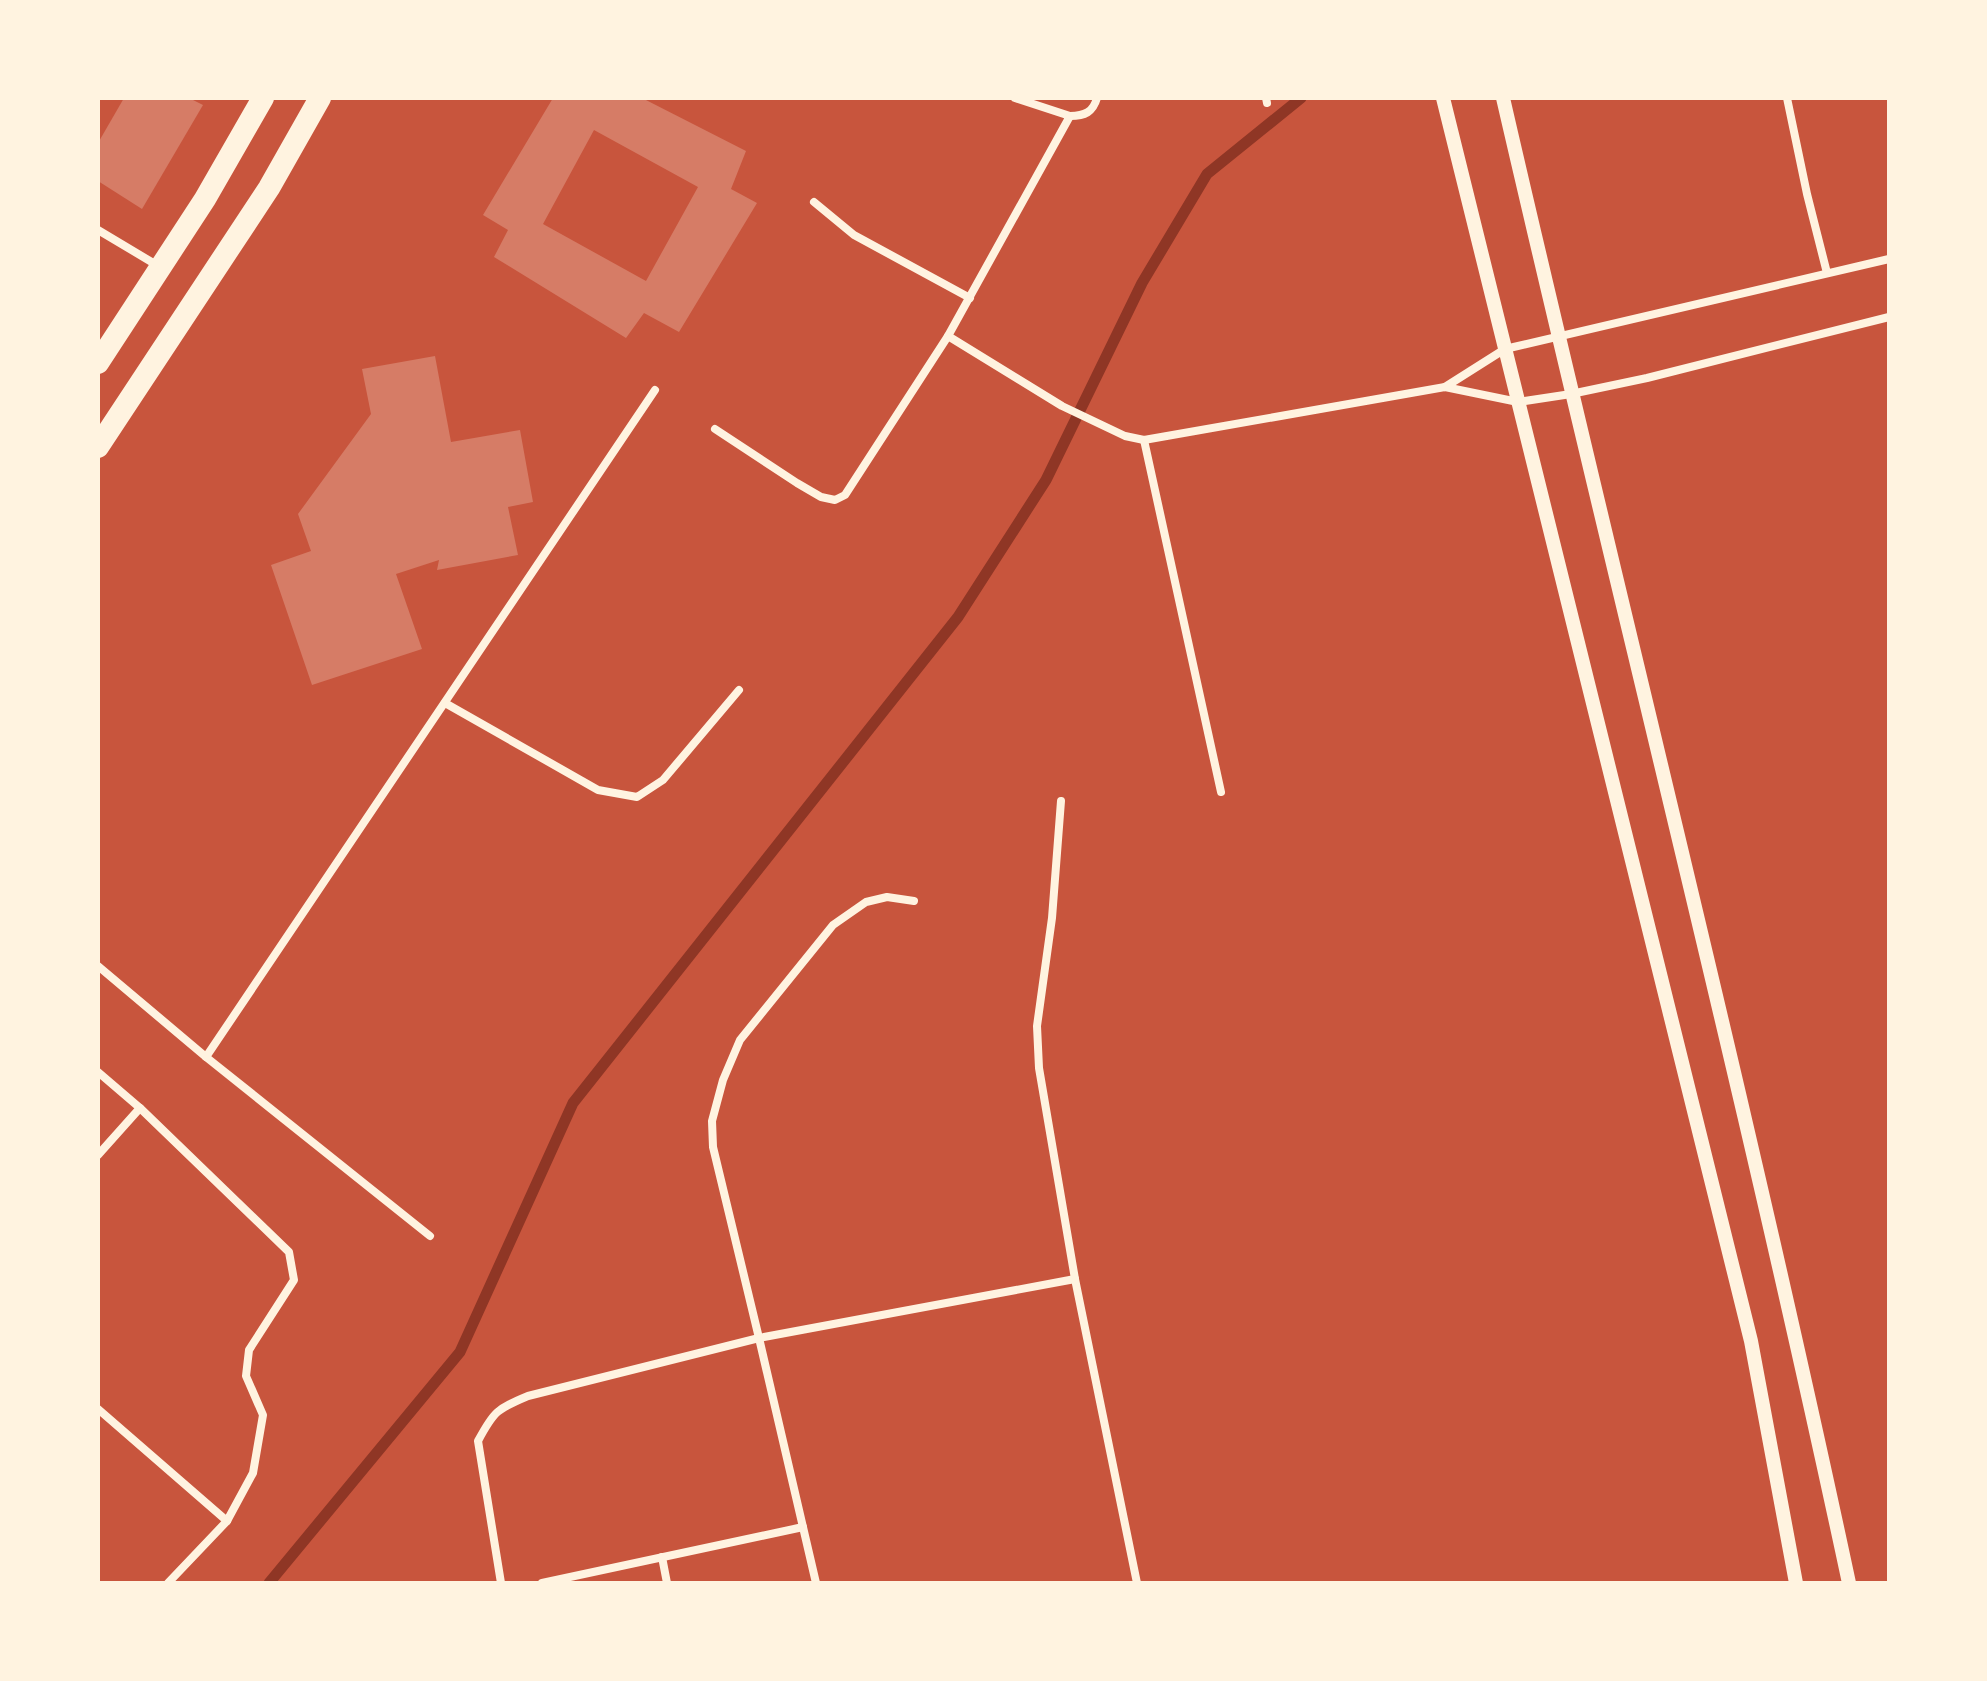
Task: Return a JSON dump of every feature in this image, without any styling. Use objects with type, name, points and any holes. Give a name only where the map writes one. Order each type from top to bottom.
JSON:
[{"type":"highway","points":[[100,355],[205,199],[263,98]]},
{"type":"highway","points":[[98,447],[269,188],[320,98]]},
{"type":"street","points":[[1015,98],[1070,116],[1090,112],[1097,98]]},
{"type":"street","points":[[1443,98],[1751,1341],[1796,1583]]},
{"type":"street","points":[[1503,98],[1798,1343],[1849,1583]]},
{"type":"street","points":[[1787,98],[1827,273]]},
{"type":"street","points":[[715,429],[821,497],[835,500],[845,495],[948,336],[1070,116]]},
{"type":"street","points":[[814,202],[854,235],[970,298]]},
{"type":"street","points":[[98,230],[160,267]]},
{"type":"street","points":[[1445,387],[1505,349],[1889,259]]},
{"type":"street","points":[[948,336],[1062,406],[1125,436],[1144,440],[1445,387],[1518,402],[1571,394],[1889,317]]},
{"type":"street","points":[[206,1057],[655,390]]},
{"type":"street","points":[[1144,440],[1221,792]]},
{"type":"street","points":[[445,703],[598,790],[637,797],[663,780],[739,690]]},
{"type":"street","points":[[1061,801],[1052,918],[1037,1026],[1039,1068],[1075,1279],[1137,1583]]},
{"type":"street","points":[[816,1583],[713,1147],[712,1121],[723,1080],[740,1040],[833,925],[866,902],[887,897],[914,901]]},
{"type":"street","points":[[98,966],[206,1057],[430,1236]]},
{"type":"street","points":[[98,1072],[140,1108],[289,1252],[294,1280],[249,1350],[246,1376],[263,1415],[253,1473],[227,1521],[168,1583]]},
{"type":"street","points":[[98,1155],[140,1108]]},
{"type":"street","points":[[501,1583],[478,1441],[500,1408],[528,1396],[759,1338],[1075,1279]]},
{"type":"street","points":[[98,1409],[227,1521]]},
{"type":"street","points":[[542,1583],[803,1527]]},
{"type":"street","points":[[662,1557],[667,1583]]},
{"type":"building","points":[[124,98],[189,98],[203,105],[142,209],[98,181],[98,143]]},
{"type":"building","points":[[553,98],[642,98],[746,151],[731,189],[757,203],[679,332],[644,313],[626,338],[494,257],[508,230],[483,215]],"holes":[[[594,130],[698,187],[646,281],[543,224]]]},
{"type":"building","points":[[435,356],[451,442],[520,430],[533,502],[508,507],[518,555],[437,570],[439,560],[396,574],[422,649],[312,685],[271,565],[311,551],[298,514],[371,414],[362,369]]},
{"type":"waterway","points":[[269,1583],[460,1352],[573,1103],[958,617],[1046,480],[1142,283],[1207,174],[1301,98]]}]
